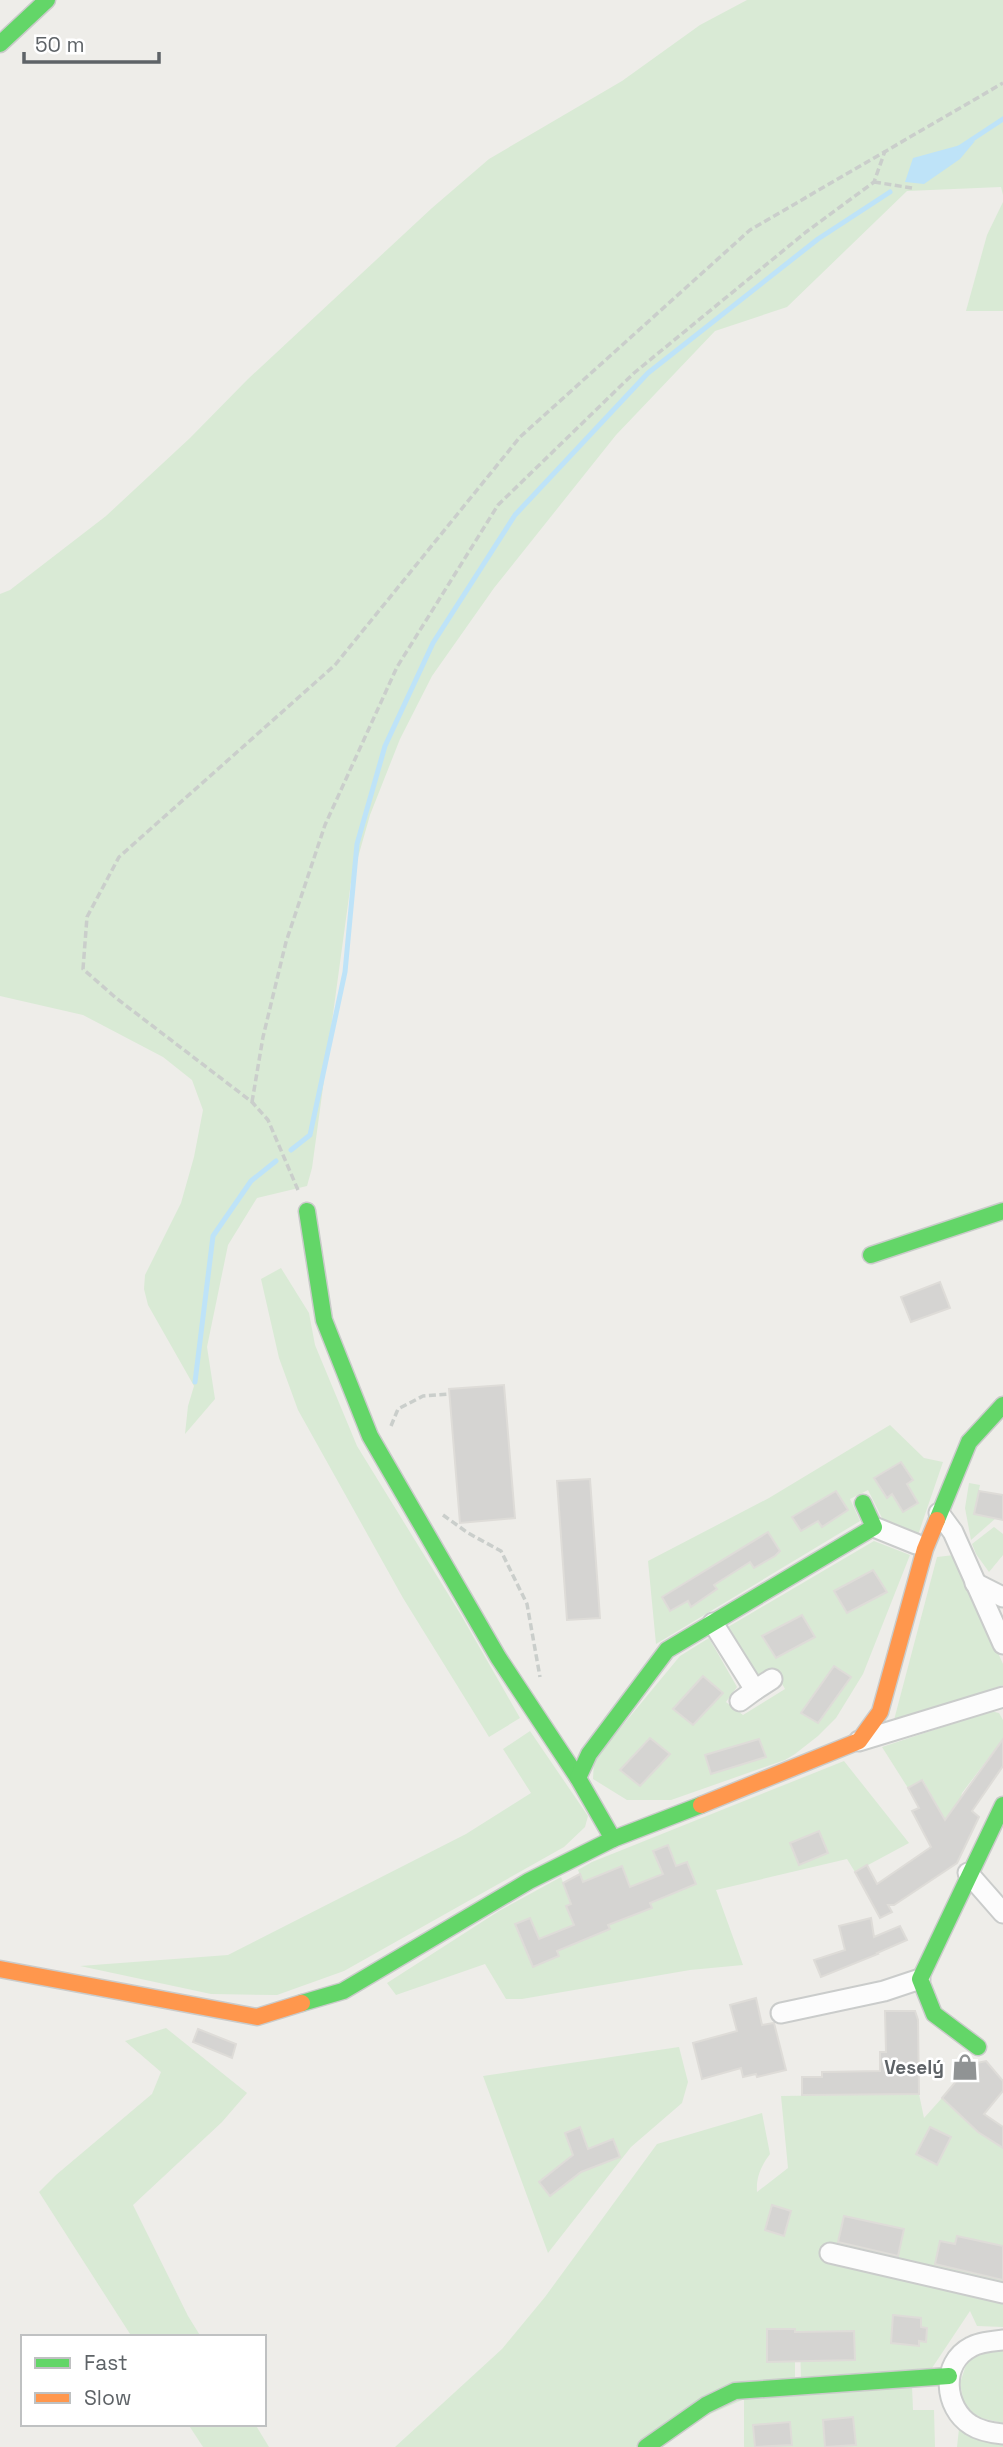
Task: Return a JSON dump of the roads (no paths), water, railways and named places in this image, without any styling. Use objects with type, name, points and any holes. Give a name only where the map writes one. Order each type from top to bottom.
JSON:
[{"type":"street","points":[[0,44],[47,0]]},
{"type":"street","points":[[871,1255],[1003,1211]]},
{"type":"street","points":[[307,1212],[324,1320],[370,1436],[498,1657],[578,1778],[613,1839]]},
{"type":"street","points":[[859,1741],[880,1712],[925,1549],[969,1442],[1003,1405]]},
{"type":"street","points":[[863,1503],[874,1527],[916,1544]]},
{"type":"street","points":[[939,1513],[953,1532],[1003,1644]]},
{"type":"street","points":[[578,1778],[589,1754],[667,1650],[874,1527]]},
{"type":"street","points":[[975,1583],[1003,1597]]},
{"type":"street","points":[[713,1623],[748,1696],[772,1679]]},
{"type":"street","points":[[0,1969],[257,2017],[343,1992],[529,1881],[613,1839],[859,1741],[1003,1697]]},
{"type":"street","points":[[978,2047],[934,2014],[920,1979],[968,1873],[1003,1805]]},
{"type":"street","points":[[968,1873],[1003,1913]]},
{"type":"street","points":[[782,2014],[884,1991],[920,1979]]},
{"type":"street","points":[[830,2253],[1003,2293]]},
{"type":"street","points":[[1003,2340],[971,2347],[955,2362],[948,2376],[957,2412],[972,2425],[991,2433],[1003,2434]]},
{"type":"street","points":[[646,2447],[706,2405],[734,2391],[948,2376]]},
{"type":"water","points":[[975,141],[960,159],[924,184],[905,182],[913,158]]},
{"type":"waterway","points":[[959,148],[1003,119]]},
{"type":"waterway","points":[[291,1150],[310,1135],[345,972],[357,844],[385,746],[433,643],[515,515],[648,373],[818,239],[890,192]]},
{"type":"waterway","points":[[195,1382],[213,1236],[251,1181],[276,1161]]},
{"type":"place","name":"Veselý","points":[[965,2067]]}]
